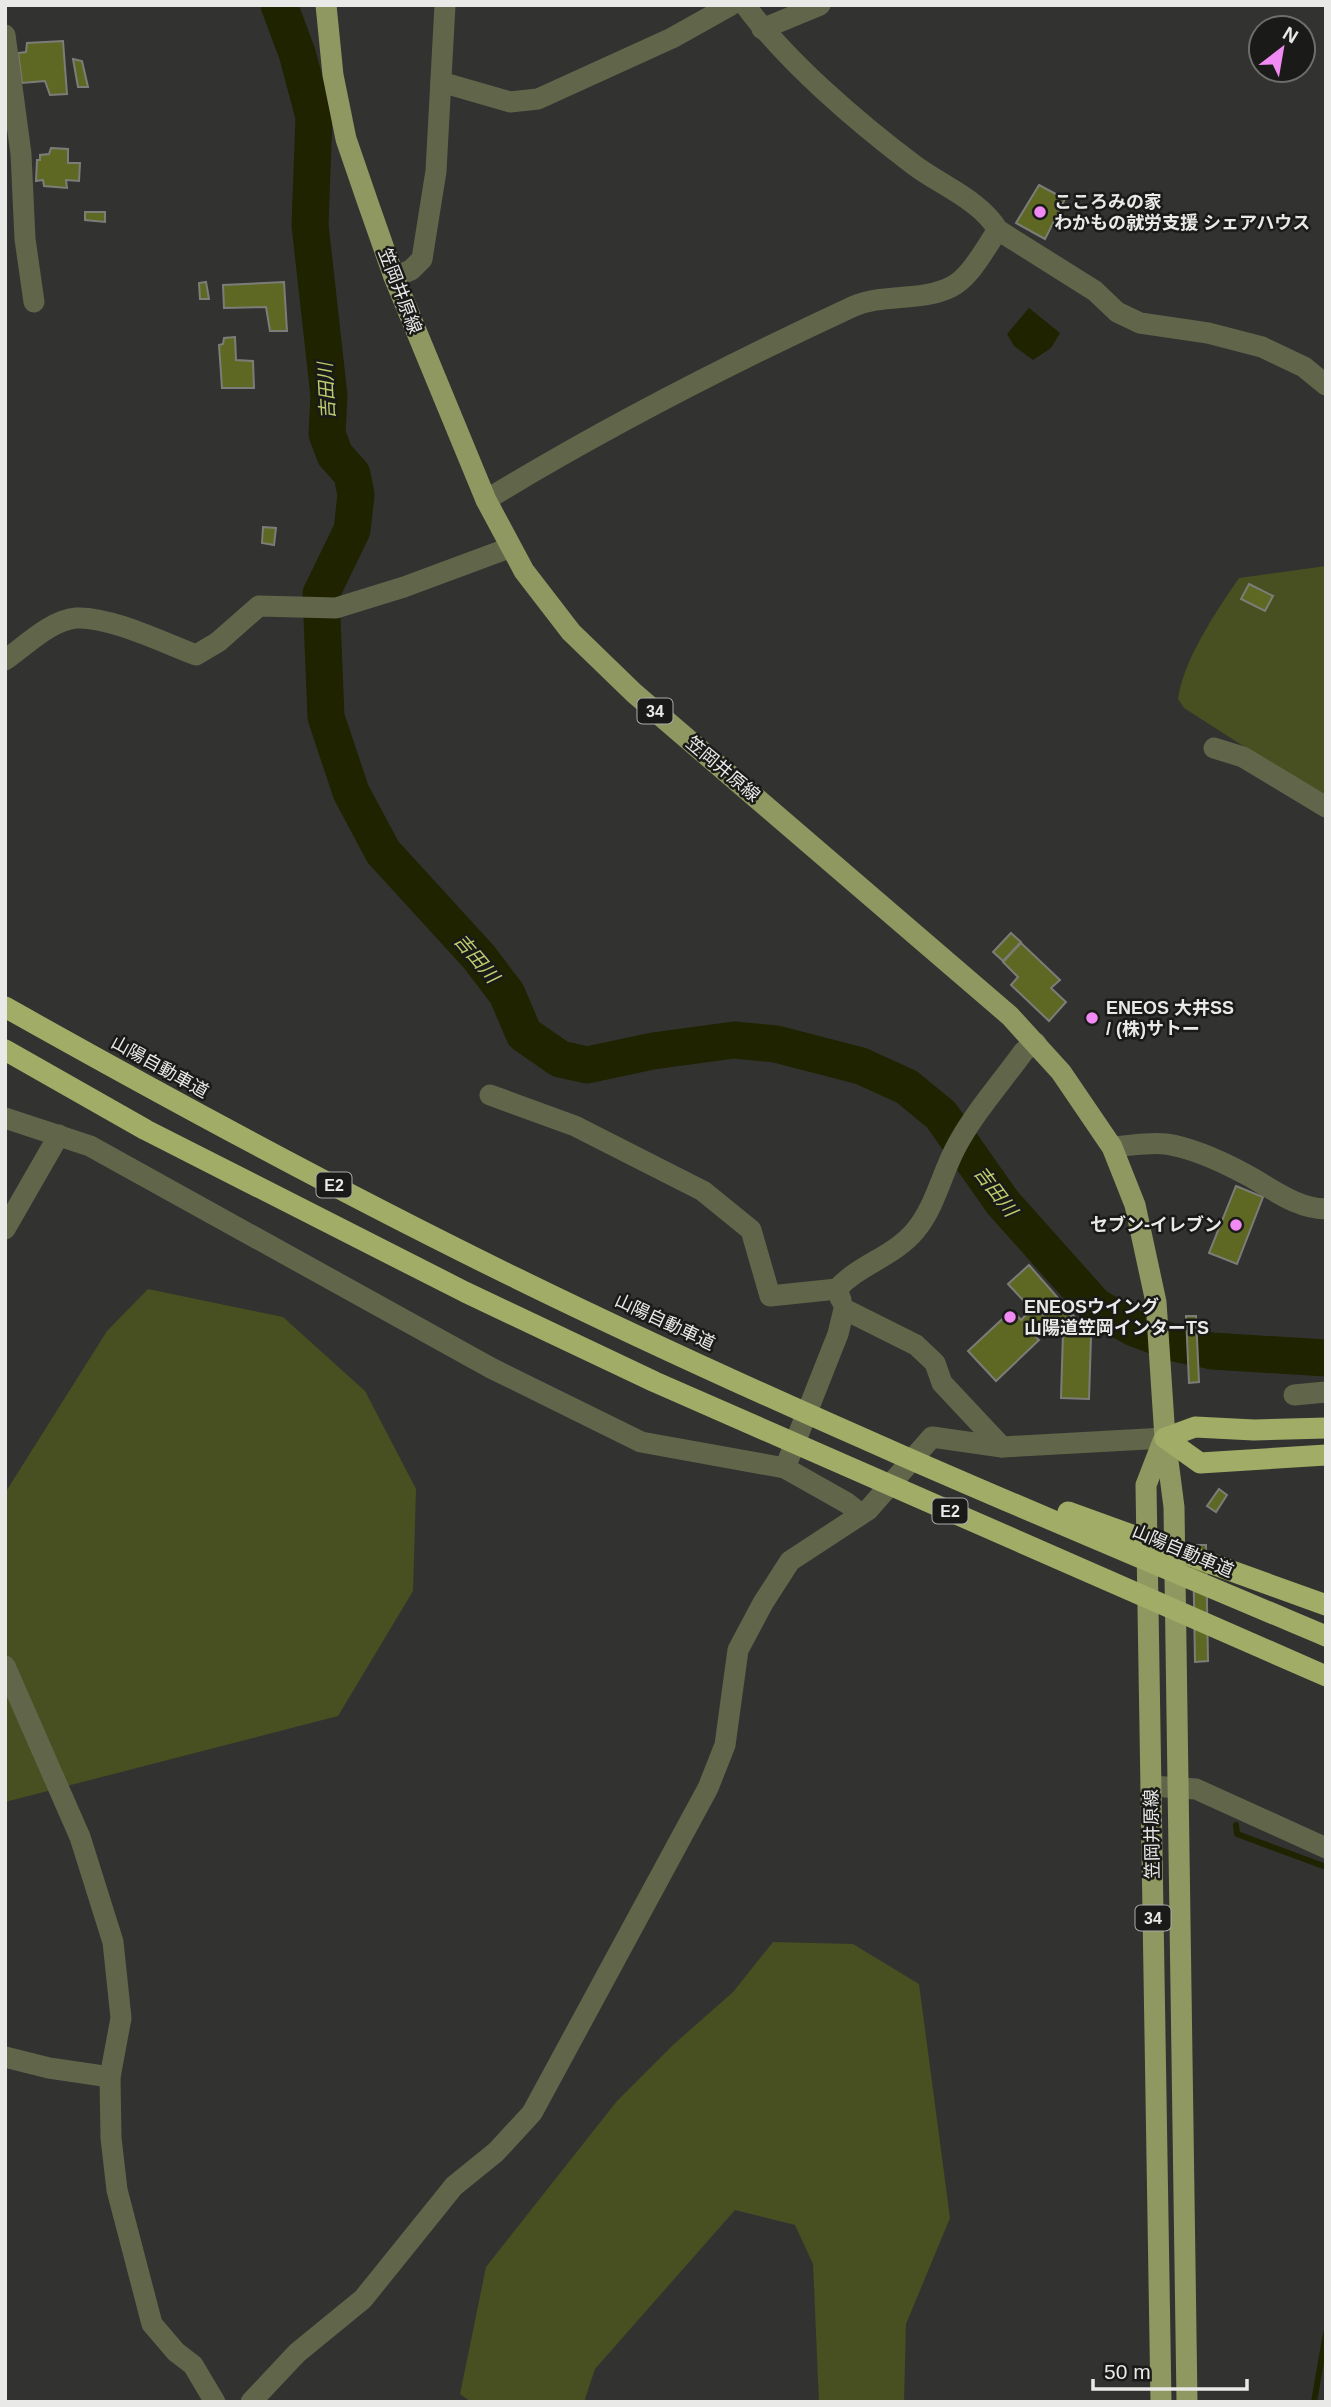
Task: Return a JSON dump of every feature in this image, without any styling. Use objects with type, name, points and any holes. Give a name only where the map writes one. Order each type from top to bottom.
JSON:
[{"type":"highway","name":"山陽自動車道","points":[[5,1007],[190,1111],[517,1279],[878,1443],[1326,1636]]},
{"type":"highway","name":"E2","points":[[5,1050],[171,1143],[453,1286],[655,1382],[1326,1676]]},
{"type":"highway","points":[[1165,1438],[1195,1427],[1254,1430],[1326,1428]]},
{"type":"highway","points":[[1165,1438],[1200,1463],[1326,1455]]},
{"type":"highway","points":[[878,1443],[1326,1605]]},
{"type":"main road","name":"笠岡井原線","points":[[326,5],[333,75],[346,139],[394,277],[486,500],[509,548],[571,632],[634,693],[970,978],[1035,1042],[1082,1100],[1112,1147],[1135,1205],[1156,1302],[1158,1360],[1174,1507],[1175,1786],[1187,2402]]},
{"type":"main road","name":"笠岡井原線","points":[[1161,2402],[1146,1485],[1165,1438]]},
{"type":"street","points":[[394,277],[411,270],[422,259],[436,171],[446,5]]},
{"type":"street","points":[[441,82],[510,102],[538,99],[660,44],[731,5]]},
{"type":"street","points":[[745,5],[762,29],[854,116],[915,166],[989,215],[998,230],[1096,291],[1117,312],[1140,323],[1208,333],[1262,347],[1304,367],[1326,385]]},
{"type":"street","points":[[762,29],[820,5]]},
{"type":"street","points":[[5,35],[21,154],[25,239],[34,302]]},
{"type":"street","points":[[486,500],[559,454],[856,305],[938,292],[953,286],[963,277],[998,230]]},
{"type":"street","points":[[5,660],[58,624],[75,618],[104,622],[196,655],[218,642],[259,606],[336,608],[404,587],[509,548]]},
{"type":"street","points":[[1214,748],[1243,757],[1326,807]]},
{"type":"street","points":[[785,1468],[838,1334],[841,1299],[861,1268],[902,1245],[916,1229],[935,1200],[956,1148],[968,1129],[1024,1051],[1035,1042]]},
{"type":"street","points":[[490,1095],[575,1125],[703,1191],[751,1230],[770,1296],[841,1299],[916,1345],[935,1363],[942,1383],[1002,1447]]},
{"type":"street","points":[[5,1118],[90,1146],[491,1368],[640,1442],[785,1468],[847,1503],[861,1514]]},
{"type":"street","points":[[5,1229],[59,1135]]},
{"type":"street","points":[[1112,1147],[1165,1144],[1200,1154],[1248,1175],[1283,1198],[1313,1209],[1326,1209]]},
{"type":"street","points":[[1294,1395],[1326,1392]]},
{"type":"street","points":[[251,2402],[297,2353],[363,2299],[454,2186],[496,2152],[532,2113],[708,1788],[725,1745],[738,1650],[763,1603],[790,1561],[861,1514],[932,1437],[1002,1447],[1165,1438]]},
{"type":"street","points":[[5,1666],[80,1837],[113,1942],[121,2018],[110,2077],[117,2190],[152,2324],[176,2352],[193,2365],[215,2402]]},
{"type":"street","points":[[1151,1786],[1175,1786],[1196,1790],[1326,1848]]},
{"type":"street","points":[[5,2057],[49,2068],[110,2077]]},
{"type":"shaded area","points":[[1029,308],[1060,333],[1051,348],[1033,360],[1014,346],[1007,334]]},
{"type":"shaded area","points":[[1326,566],[1326,799],[1184,708],[1178,699],[1194,652],[1211,620],[1239,578]]},
{"type":"shaded area","points":[[148,1289],[283,1317],[365,1391],[416,1489],[413,1591],[338,1716],[5,1802],[5,1493],[107,1331]]},
{"type":"shaded area","points":[[773,1942],[853,1944],[919,1984],[950,2218],[906,2324],[904,2402],[819,2402],[813,2264],[795,2225],[735,2210],[595,2369],[584,2402],[471,2402],[460,2394],[486,2267],[617,2101],[673,2045],[733,1992]]},
{"type":"building","points":[[63,41],[67,94],[50,95],[45,81],[22,83],[18,53],[26,52],[27,43]]},
{"type":"building","points":[[73,59],[82,61],[88,87],[78,87]]},
{"type":"building","points":[[51,148],[68,149],[68,163],[80,163],[79,181],[66,180],[67,188],[44,186],[43,180],[36,181],[37,160],[40,160],[40,155],[49,154]]},
{"type":"building","name":"こころみの家 わかもの就労支援 シェアハウス","points":[[1039,185],[1065,199],[1045,239],[1016,223]]},
{"type":"building","points":[[85,212],[105,212],[105,222],[85,220]]},
{"type":"building","points":[[206,282],[209,299],[200,299],[199,283]]},
{"type":"building","points":[[284,282],[287,331],[270,331],[266,307],[224,308],[223,285]]},
{"type":"building","points":[[235,337],[236,360],[253,361],[254,388],[222,388],[219,345],[223,344],[224,338]]},
{"type":"building","points":[[263,527],[276,528],[274,545],[262,543]]},
{"type":"building","points":[[1249,584],[1273,596],[1265,611],[1241,599]]},
{"type":"building","points":[[1011,933],[1021,942],[1003,961],[993,952]]},
{"type":"building","points":[[1021,943],[1060,980],[1051,988],[1066,1002],[1049,1021],[1011,985],[1018,977],[1003,962]]},
{"type":"building","name":"セブン-イレブン","points":[[1236,1186],[1263,1197],[1237,1264],[1209,1253]]},
{"type":"building","points":[[1029,1265],[1072,1314],[1058,1327],[1048,1327],[1008,1284]]},
{"type":"building","points":[[1035,1306],[1047,1319],[1032,1333],[1039,1340],[996,1381],[968,1351],[1012,1310],[1021,1320]]},
{"type":"building","points":[[1073,1315],[1091,1337],[1089,1399],[1061,1398],[1063,1333],[1059,1327]]},
{"type":"building","points":[[1186,1316],[1196,1316],[1199,1382],[1189,1383]]},
{"type":"building","points":[[1219,1489],[1227,1495],[1216,1512],[1207,1506]]},
{"type":"building","points":[[1193,1545],[1206,1545],[1208,1661],[1195,1662]]},
{"type":"waterway","name":"吉田川","points":[[279,5],[297,53],[314,117],[310,225],[329,396],[327,434],[335,455],[352,474],[356,495],[352,530],[321,594],[326,717],[351,792],[383,852],[479,957],[507,994],[524,1034],[560,1059],[587,1065],[653,1051],[734,1040],[776,1044],[861,1066],[907,1087],[941,1115],[1003,1203],[1095,1306],[1134,1328],[1174,1343],[1212,1351],[1326,1358]]},
{"type":"waterway","points":[[1236,1825],[1237,1834],[1326,1867]]},
{"type":"waterway","points":[[1314,2402],[1326,2333]]},
{"type":"place","name":"こころみの家 わかもの就労支援 シェアハウス","points":[[1040,212]]},
{"type":"place","name":"ENEOS 大井SS / (株)サトー","points":[[1092,1018]]},
{"type":"place","name":"セブン-イレブン","points":[[1236,1225]]},
{"type":"place","name":"ENEOSウイング 山陽道笠岡インターTS","points":[[1010,1317]]}]
